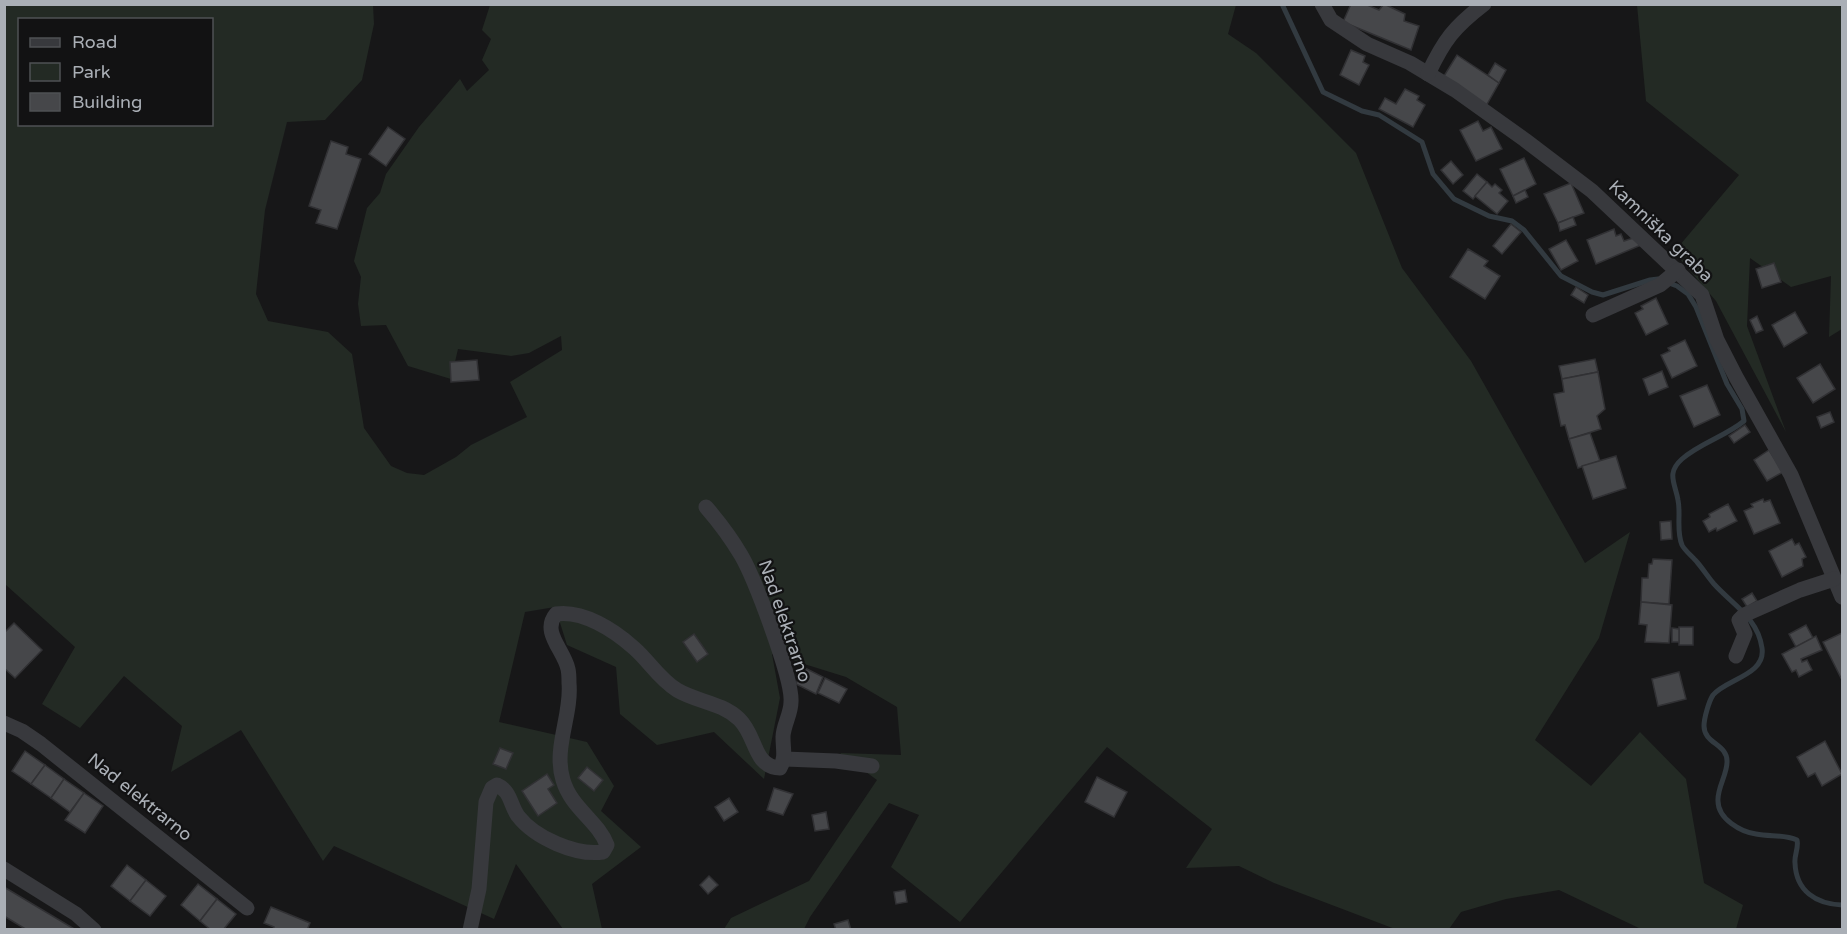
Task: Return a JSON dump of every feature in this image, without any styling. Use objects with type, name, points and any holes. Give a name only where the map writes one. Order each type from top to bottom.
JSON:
[{"type":"street","name":"Kamniška graba","points":[[1322,4],[1331,20],[1367,44],[1410,63],[1481,108],[1592,191],[1670,278],[1702,295],[1717,340],[1791,475],[1842,597]]},
{"type":"street","points":[[1428,74],[1449,34],[1484,4]]},
{"type":"street","points":[[1593,315],[1670,278]]},
{"type":"street","name":"Nad elektrarno","points":[[706,507],[742,556],[787,675],[792,701],[783,735],[785,759]]},
{"type":"street","points":[[1736,656],[1745,634],[1739,620],[1748,613],[1800,590],[1834,579]]},
{"type":"street","points":[[470,930],[479,889],[486,802],[492,788],[497,785],[505,789],[518,815],[534,831],[555,843],[589,854],[603,852],[607,844],[604,837],[580,811],[562,778],[560,754],[570,690],[568,668],[551,632],[551,621],[556,614],[567,612],[589,619],[615,633],[635,648],[655,672],[676,690],[718,704],[740,719],[753,740],[762,762],[770,768],[780,768],[785,759],[836,761],[872,766]]},
{"type":"street","name":"Nad elektrarno","points":[[4,723],[22,731],[41,744],[247,908]]},
{"type":"street","points":[[4,869],[76,914],[94,930]]},
{"type":"green space","points":[[5,5],[373,5],[374,24],[362,80],[325,120],[287,122],[265,210],[256,294],[268,321],[328,332],[352,354],[364,428],[391,466],[407,473],[424,475],[456,457],[471,445],[527,417],[510,382],[562,350],[561,336],[529,353],[511,356],[458,349],[451,379],[408,366],[386,325],[361,326],[358,304],[361,277],[354,261],[367,208],[380,193],[386,174],[419,127],[460,79],[467,91],[489,70],[482,60],[491,39],[482,30],[490,5],[1236,5],[1228,34],[1256,53],[1356,153],[1402,268],[1471,361],[1585,563],[1630,532],[1599,638],[1535,740],[1591,786],[1640,732],[1686,779],[1704,883],[1743,905],[1736,929],[1641,929],[1559,890],[1506,899],[1461,912],[1449,929],[1395,929],[1274,883],[1239,866],[1186,868],[1212,829],[1107,747],[960,922],[891,867],[919,815],[889,803],[804,929],[724,929],[731,918],[809,881],[877,780],[840,753],[901,755],[897,707],[846,677],[772,654],[780,698],[764,779],[714,732],[657,745],[620,714],[616,667],[567,645],[555,607],[525,612],[499,722],[587,742],[614,786],[601,811],[641,847],[592,884],[602,929],[563,929],[516,864],[494,919],[334,846],[323,861],[241,730],[171,772],[182,726],[124,676],[80,728],[42,704],[75,647],[6,585],[5,587]]},
{"type":"green space","points":[[1637,5],[1842,5],[1842,329],[1829,337],[1831,276],[1791,287],[1750,258],[1747,326],[1786,432],[1716,301],[1674,252],[1739,175],[1646,101]]},
{"type":"building","points":[[1351,4],[1365,4],[1379,10],[1384,4],[1405,14],[1404,21],[1419,26],[1411,50],[1343,22]]},
{"type":"building","points":[[1351,50],[1365,56],[1363,62],[1369,65],[1359,85],[1340,75]]},
{"type":"building","points":[[1457,55],[1499,83],[1486,106],[1444,76]]},
{"type":"building","points":[[1495,63],[1506,70],[1499,83],[1488,75]]},
{"type":"building","points":[[1405,89],[1419,96],[1417,100],[1425,105],[1413,127],[1379,109],[1385,98],[1396,104]]},
{"type":"building","points":[[1478,121],[1483,131],[1491,127],[1502,149],[1476,161],[1460,130]]},
{"type":"building","points":[[388,127],[405,139],[386,166],[369,154]]},
{"type":"building","points":[[331,141],[348,147],[346,154],[361,159],[337,229],[316,223],[321,210],[309,206]]},
{"type":"building","points":[[1524,158],[1536,184],[1513,196],[1500,169]]},
{"type":"building","points":[[1451,161],[1463,175],[1453,184],[1441,170]]},
{"type":"building","points":[[1477,174],[1487,182],[1473,199],[1463,191]]},
{"type":"building","points":[[1487,182],[1492,187],[1495,184],[1502,190],[1499,193],[1508,201],[1497,214],[1475,196]]},
{"type":"building","points":[[1571,183],[1584,213],[1558,223],[1544,194]]},
{"type":"building","points":[[1525,190],[1528,197],[1516,203],[1513,196]]},
{"type":"building","points":[[1573,217],[1576,225],[1560,231],[1558,223]]},
{"type":"building","points":[[1511,224],[1521,232],[1502,254],[1493,246]]},
{"type":"building","points":[[1614,229],[1616,236],[1621,234],[1624,241],[1633,238],[1641,245],[1596,264],[1587,240]]},
{"type":"building","points":[[1566,240],[1578,261],[1561,270],[1549,249]]},
{"type":"building","points":[[1468,249],[1488,261],[1484,266],[1500,276],[1485,299],[1450,277]]},
{"type":"building","points":[[1774,263],[1781,282],[1762,288],[1756,269]]},
{"type":"building","points":[[1576,287],[1588,295],[1584,303],[1571,295]]},
{"type":"building","points":[[1656,298],[1668,324],[1646,335],[1635,313],[1643,309],[1641,306]]},
{"type":"building","points":[[1795,312],[1807,333],[1784,347],[1772,325]]},
{"type":"building","points":[[1757,316],[1763,330],[1756,333],[1750,320]]},
{"type":"building","points":[[1685,340],[1697,366],[1672,378],[1661,355],[1670,351],[1668,348]]},
{"type":"building","points":[[1595,359],[1598,372],[1562,379],[1559,366]]},
{"type":"building","points":[[477,360],[479,380],[451,382],[450,362]]},
{"type":"building","points":[[1820,364],[1835,389],[1813,403],[1797,378]]},
{"type":"building","points":[[1662,371],[1668,387],[1649,395],[1643,379]]},
{"type":"building","points":[[1598,372],[1605,409],[1597,416],[1601,429],[1569,439],[1565,425],[1561,426],[1554,394],[1564,392],[1562,379]]},
{"type":"building","points":[[1707,385],[1720,415],[1694,427],[1680,396]]},
{"type":"building","points":[[1830,412],[1834,422],[1821,428],[1817,417]]},
{"type":"building","points":[[1745,425],[1750,432],[1734,443],[1729,436]]},
{"type":"building","points":[[1590,433],[1600,461],[1578,468],[1569,439]]},
{"type":"building","points":[[1769,450],[1783,472],[1767,481],[1754,460]]},
{"type":"building","points":[[1616,456],[1626,488],[1593,499],[1582,466]]},
{"type":"building","points":[[1763,499],[1764,502],[1770,500],[1780,523],[1754,534],[1744,511],[1753,507],[1751,504]]},
{"type":"building","points":[[1728,504],[1737,521],[1717,531],[1716,528],[1709,532],[1703,521],[1710,517],[1709,514]]},
{"type":"building","points":[[1671,521],[1672,539],[1661,540],[1660,522]]},
{"type":"building","points":[[1792,539],[1795,545],[1799,543],[1806,557],[1802,559],[1803,566],[1782,577],[1769,551]]},
{"type":"building","points":[[1653,559],[1672,560],[1669,604],[1641,602],[1642,578],[1648,578],[1649,564],[1652,564]]},
{"type":"building","points":[[1752,593],[1757,601],[1747,607],[1742,599]]},
{"type":"building","points":[[1641,602],[1672,605],[1669,643],[1645,642],[1647,625],[1639,624]]},
{"type":"building","points":[[14,623],[42,650],[15,678],[4,668],[4,633]]},
{"type":"building","points":[[1806,625],[1813,638],[1796,647],[1789,634]]},
{"type":"building","points":[[1679,627],[1693,627],[1693,645],[1679,645]]},
{"type":"building","points":[[1672,628],[1679,629],[1679,642],[1672,642]]},
{"type":"building","points":[[1842,633],[1842,677],[1841,678],[1823,642]]},
{"type":"building","points":[[694,634],[708,654],[697,662],[683,642]]},
{"type":"building","points":[[1816,636],[1822,650],[1801,659],[1802,662],[1807,660],[1812,670],[1799,677],[1796,670],[1792,672],[1782,654]]},
{"type":"building","points":[[803,667],[823,677],[816,694],[796,684]]},
{"type":"building","points":[[1679,672],[1686,699],[1658,706],[1652,679]]},
{"type":"building","points":[[825,678],[847,689],[839,703],[818,693]]},
{"type":"building","points":[[1825,741],[1842,774],[1822,786],[1815,773],[1808,777],[1797,757]]},
{"type":"building","points":[[500,748],[513,753],[506,769],[493,764]]},
{"type":"building","points":[[25,751],[45,765],[31,784],[12,771]]},
{"type":"building","points":[[45,765],[64,779],[51,798],[31,784]]},
{"type":"building","points":[[587,767],[603,780],[594,791],[578,778]]},
{"type":"building","points":[[547,774],[554,785],[548,789],[557,803],[538,816],[522,791]]},
{"type":"building","points":[[1097,777],[1127,792],[1114,817],[1085,802]]},
{"type":"building","points":[[64,779],[84,793],[70,812],[51,798]]},
{"type":"building","points":[[774,788],[793,794],[783,815],[767,810]]},
{"type":"building","points":[[84,793],[103,806],[85,833],[65,820]]},
{"type":"building","points":[[729,798],[738,812],[724,821],[715,807]]},
{"type":"building","points":[[826,812],[829,829],[815,831],[812,815]]},
{"type":"building","points":[[127,865],[146,880],[130,901],[111,886]]},
{"type":"building","points":[[709,876],[718,885],[708,894],[700,885]]},
{"type":"building","points":[[146,880],[166,896],[150,916],[130,901]]},
{"type":"building","points":[[198,884],[217,899],[200,921],[181,905]]},
{"type":"building","points":[[4,887],[76,930],[27,930],[4,916]]},
{"type":"building","points":[[905,890],[907,902],[896,904],[894,892]]},
{"type":"building","points":[[217,899],[236,914],[223,930],[211,930],[200,921]]},
{"type":"building","points":[[271,907],[310,923],[307,930],[273,930],[274,927],[264,923]]},
{"type":"building","points":[[848,920],[851,930],[836,930],[834,924]]},
{"type":"waterway","points":[[1282,4],[1323,92],[1362,111],[1379,115],[1422,142],[1433,174],[1454,199],[1489,216],[1512,221],[1524,230],[1561,276],[1592,292],[1603,295],[1658,279],[1677,286],[1688,294],[1696,307],[1727,384],[1742,409],[1744,421],[1689,453],[1674,469],[1673,478],[1679,505],[1680,540],[1683,547],[1714,584],[1750,620],[1760,637],[1762,648],[1762,657],[1752,671],[1719,689],[1713,695],[1707,710],[1704,723],[1705,732],[1724,751],[1727,762],[1718,796],[1719,808],[1731,824],[1744,831],[1797,840],[1796,873],[1803,888],[1816,899],[1842,905]]}]
